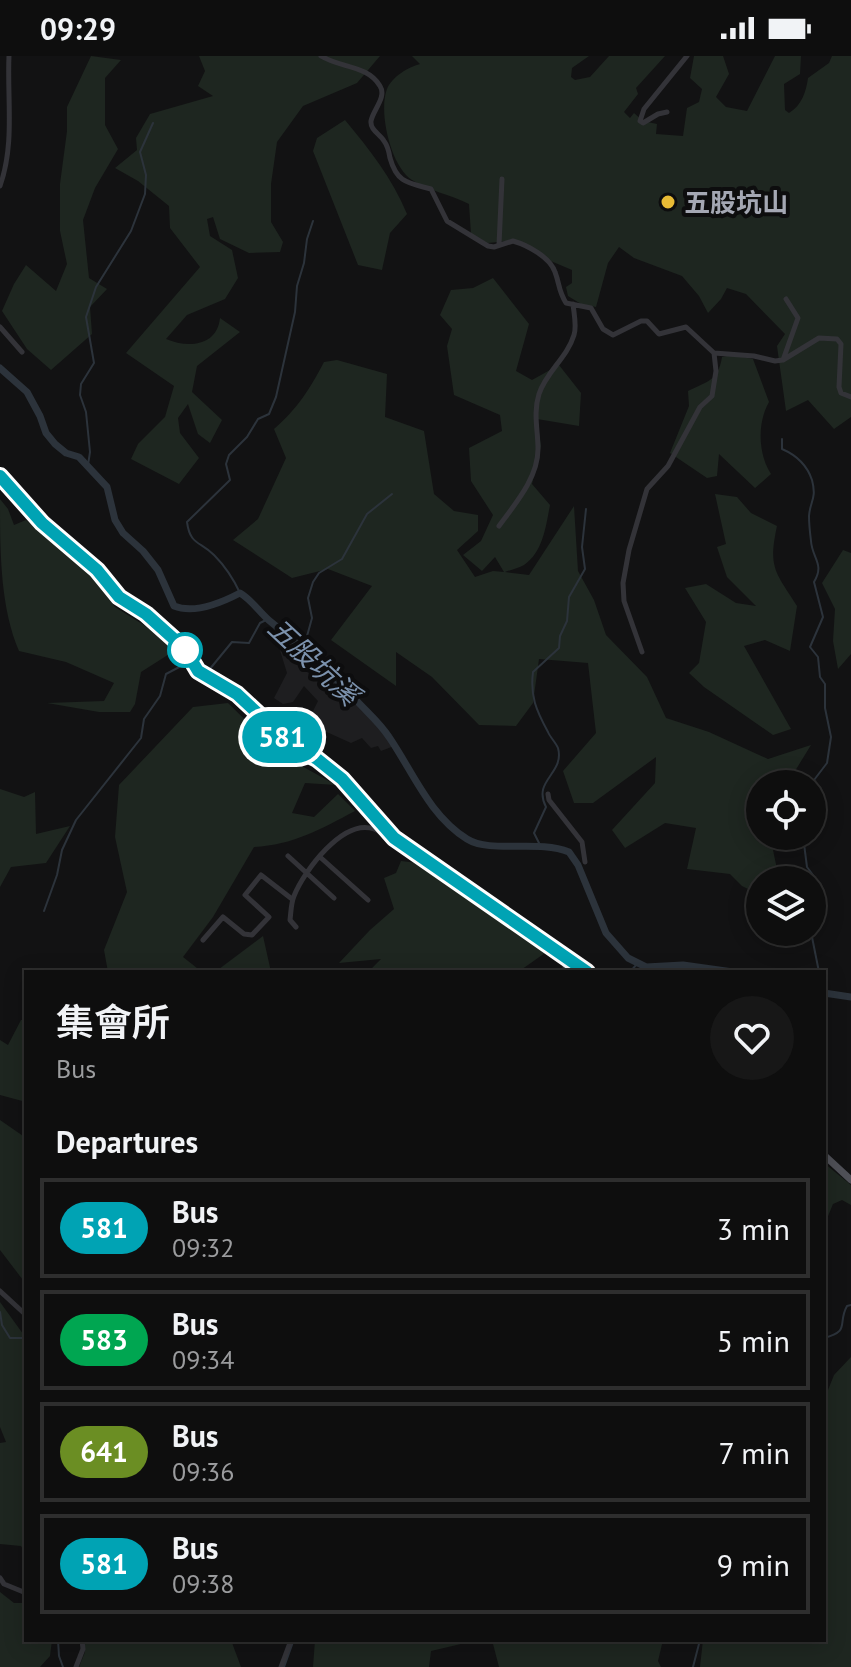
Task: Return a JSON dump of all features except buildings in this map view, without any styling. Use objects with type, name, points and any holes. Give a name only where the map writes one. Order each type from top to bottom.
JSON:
[{"type":"main road","points":[[0,476],[42,523],[97,570],[119,597],[146,614],[185,649],[207,676],[237,694],[295,748],[317,759],[342,779],[394,838],[430,861],[566,963],[582,970]]},
{"type":"main road","points":[[826,1157],[851,1180]]},
{"type":"street","points":[[0,186],[11,119],[7,92],[9,56]]},
{"type":"street","points":[[321,56],[365,71],[380,86],[382,95],[371,119],[372,127],[386,145],[395,174],[402,180],[431,189],[438,206],[454,226],[488,246],[513,241],[548,260],[566,303],[591,308],[603,329],[613,335],[641,321],[647,321],[659,334],[686,327],[714,353],[775,361],[783,360],[819,338],[837,339],[841,344],[839,387],[841,393],[851,397]]},
{"type":"street","points":[[667,112],[643,123],[640,121],[644,109],[687,56]]},
{"type":"street","points":[[499,245],[502,179]]},
{"type":"street","points":[[783,360],[798,318],[786,299]]},
{"type":"street","points":[[499,526],[526,488],[537,459],[535,412],[545,380],[566,352],[575,333],[573,304]]},
{"type":"street","points":[[0,327],[22,352]]},
{"type":"street","points":[[642,652],[624,601],[623,583],[629,550],[647,489],[668,466],[700,407],[712,396],[716,371],[714,353]]},
{"type":"street","points":[[548,794],[549,800],[582,842],[585,862]]},
{"type":"street","points":[[296,927],[290,920],[292,899],[330,843],[359,828],[375,830],[404,853],[416,854]]},
{"type":"street","points":[[288,856],[334,898]]},
{"type":"street","points":[[320,857],[368,900]]},
{"type":"street","points":[[203,940],[223,917],[244,934],[252,935],[269,917],[245,895],[261,875],[292,899]]},
{"type":"street","points":[[0,1291],[24,1313]]},
{"type":"street","points":[[0,1578],[4,1584],[24,1592]]},
{"type":"street","points":[[76,1667],[83,1649],[82,1642]]},
{"type":"street","points":[[281,1667],[290,1642]]},
{"type":"shaded area","points":[[91,56],[121,60],[105,78],[105,125],[118,149],[95,188],[83,220],[89,278],[107,289],[90,307],[92,334],[51,370],[27,349],[2,311],[26,265],[56,291],[67,264],[60,231],[60,184],[67,107]]},
{"type":"shaded area","points":[[199,56],[380,56],[357,83],[303,106],[277,142],[271,184],[271,222],[283,242],[280,252],[249,253],[220,239],[213,217],[207,219],[210,236],[232,250],[238,278],[225,299],[187,315],[166,339],[183,344],[200,343],[213,335],[220,318],[240,332],[197,366],[192,392],[222,420],[210,443],[198,434],[188,404],[178,418],[180,433],[199,458],[179,484],[131,459],[138,444],[165,417],[174,386],[126,353],[200,267],[170,228],[169,206],[138,181],[115,168],[137,150],[136,138],[150,114],[213,96],[198,86],[205,71]]},
{"type":"shaded area","points":[[412,56],[589,56],[572,68],[571,77],[575,80],[590,77],[609,56],[665,56],[636,88],[638,94],[624,112],[630,118],[634,113],[643,121],[657,124],[656,134],[683,136],[687,108],[699,102],[702,89],[690,78],[694,56],[723,56],[729,74],[716,97],[726,107],[747,111],[775,56],[801,56],[800,74],[784,84],[785,110],[789,113],[803,98],[808,78],[829,63],[832,56],[851,56],[851,417],[834,429],[808,400],[786,411],[777,346],[785,334],[746,294],[727,288],[708,313],[699,296],[682,276],[634,258],[619,247],[608,263],[596,307],[581,304],[568,296],[566,287],[572,283],[572,270],[546,259],[516,240],[488,243],[471,234],[469,204],[412,180],[392,152],[385,124],[387,89],[406,70],[420,64]]},
{"type":"shaded area","points":[[345,120],[380,165],[407,214],[390,233],[382,270],[358,265],[313,151],[317,138]]},
{"type":"shaded area","points":[[493,278],[529,324],[516,371],[532,380],[559,365],[581,393],[579,426],[537,419],[541,446],[532,484],[550,505],[547,521],[536,553],[522,566],[505,572],[529,575],[574,506],[578,571],[594,600],[606,635],[647,677],[666,718],[709,732],[768,759],[811,745],[796,770],[746,770],[746,850],[773,850],[776,866],[746,866],[746,888],[730,874],[687,869],[696,828],[665,823],[625,848],[612,830],[655,783],[656,757],[593,803],[574,803],[563,771],[596,733],[588,663],[539,659],[533,703],[516,726],[479,725],[432,677],[396,652],[396,686],[331,640],[372,586],[328,569],[292,578],[233,540],[258,519],[286,458],[274,429],[302,398],[324,362],[337,360],[387,374],[385,417],[424,431],[434,494],[454,511],[478,515],[478,531],[457,550],[475,577],[493,571],[504,572],[495,557],[482,571],[463,555],[481,541],[493,515],[471,481],[469,448],[502,431],[500,415],[454,395],[447,346],[452,329],[440,315],[451,290],[473,288]]},
{"type":"shaded area","points":[[732,355],[753,359],[769,402],[762,419],[761,438],[771,474],[755,488],[719,454],[717,476],[707,478],[670,453],[689,406],[688,391],[715,376],[722,357]]},
{"type":"shaded area","points":[[715,494],[737,497],[751,513],[777,526],[773,551],[775,569],[797,606],[790,651],[765,640],[744,646],[791,729],[773,735],[689,673],[699,663],[706,622],[685,588],[706,584],[736,603],[756,606],[727,577],[717,547],[726,544]]},
{"type":"shaded area","points":[[0,499],[14,525],[26,520],[86,570],[115,607],[155,632],[174,651],[141,672],[135,704],[130,712],[99,712],[47,703],[104,701],[114,683],[66,662],[19,651],[5,597]]},
{"type":"shaded area","points":[[843,550],[851,553],[851,654],[838,669],[833,641],[835,609],[822,583]]},
{"type":"shaded area","points":[[287,635],[378,723],[394,746],[381,751],[378,746],[371,748],[362,738],[351,743],[320,729],[313,711],[318,701],[304,686],[293,702],[283,704],[274,698],[287,673],[279,647]]},
{"type":"shaded area","points":[[228,703],[280,754],[336,785],[305,783],[292,813],[314,817],[338,794],[355,811],[294,839],[254,847],[213,917],[183,957],[199,970],[108,970],[104,950],[127,892],[115,837],[119,785],[193,707]]},
{"type":"shaded area","points":[[0,789],[24,797],[35,792],[36,834],[70,826],[46,863],[11,867],[0,887]]},
{"type":"shaded area","points":[[401,861],[426,864],[545,953],[521,970],[370,970],[381,959],[339,963],[394,909],[384,878],[396,873]]},
{"type":"shaded area","points":[[263,936],[271,970],[218,970]]},
{"type":"shaded area","points":[[21,1020],[24,1020],[24,1101],[0,1095],[0,1040],[8,1045]]},
{"type":"shaded area","points":[[0,1120],[24,1137],[24,1281],[0,1250]]},
{"type":"shaded area","points":[[826,1165],[851,1185],[851,1205],[842,1200],[833,1204],[826,1221]]},
{"type":"shaded area","points":[[0,1302],[24,1335],[24,1551],[21,1546],[0,1544],[0,1443],[6,1442],[0,1427]]},
{"type":"shaded area","points":[[851,1357],[851,1667],[700,1667],[703,1642],[826,1642],[826,1395],[834,1375]]},
{"type":"shaded area","points":[[0,1592],[14,1603],[24,1603],[24,1642],[52,1642],[50,1656],[40,1667],[0,1667]]},
{"type":"shaded area","points":[[84,1642],[232,1642],[241,1667],[79,1667],[85,1652]]},
{"type":"shaded area","points":[[315,1642],[469,1642],[431,1651],[429,1667],[313,1667]]},
{"type":"shaded area","points":[[493,1642],[663,1642],[658,1661],[661,1667],[499,1667]]},
{"type":"waterway","points":[[88,465],[90,452],[86,412],[80,395],[81,384],[94,363],[86,317],[96,287],[131,231],[145,194],[146,175],[140,152],[153,123]]},
{"type":"waterway","points":[[240,593],[222,564],[193,539],[187,522],[230,480],[226,464],[229,455],[247,437],[258,419],[269,414],[276,397],[313,221]]},
{"type":"waterway","name":"五股坑溪","points":[[0,368],[27,392],[46,433],[55,444],[66,453],[79,457],[107,487],[115,520],[123,533],[158,570],[174,606],[199,608],[240,593],[326,669],[378,723],[432,805],[454,829],[467,839],[489,846],[557,848],[569,852],[578,865],[606,933],[628,958],[646,967],[683,965],[719,970]]},
{"type":"waterway","points":[[782,439],[782,449],[804,465],[814,492],[809,525],[818,566],[814,582],[823,617],[810,647],[818,657],[820,677],[825,684],[825,708],[831,737],[827,763],[822,770]]},
{"type":"waterway","points":[[304,647],[312,618],[308,598],[313,582],[319,573],[342,559],[367,514],[392,494]]},
{"type":"waterway","points":[[540,845],[534,833],[546,807],[543,790],[559,757],[558,748],[535,703],[533,672],[559,648],[560,636],[567,621],[569,597],[585,569],[582,547],[586,509]]},
{"type":"waterway","points":[[199,668],[209,670],[232,642],[249,643],[260,623],[268,619]]},
{"type":"waterway","points":[[44,911],[62,850],[76,820],[141,738],[144,719],[160,696],[166,674],[185,664],[193,666]]},
{"type":"waterway","points":[[805,850],[807,866]]},
{"type":"waterway","points":[[814,946],[819,970]]},
{"type":"waterway","points":[[632,970],[637,964]]},
{"type":"waterway","name":"五股坑溪","points":[[826,993],[851,997]]},
{"type":"waterway","points":[[826,1337],[841,1330],[844,1312],[851,1305]]},
{"type":"waterway","points":[[0,1312],[2,1325],[10,1338],[24,1338]]},
{"type":"waterway","points":[[58,1642],[63,1667]]},
{"type":"waterway","points":[[284,1667],[293,1642]]},
{"type":"waterway","points":[[693,1667],[699,1642]]},
{"type":"bus line","name":"581","points":[[0,476],[42,523],[97,570],[119,597],[146,614],[185,649],[198,671],[237,694],[295,748],[317,759],[342,779],[394,838],[584,970]]},
{"type":"place","name":"五股坑山","points":[[668,202]]}]
